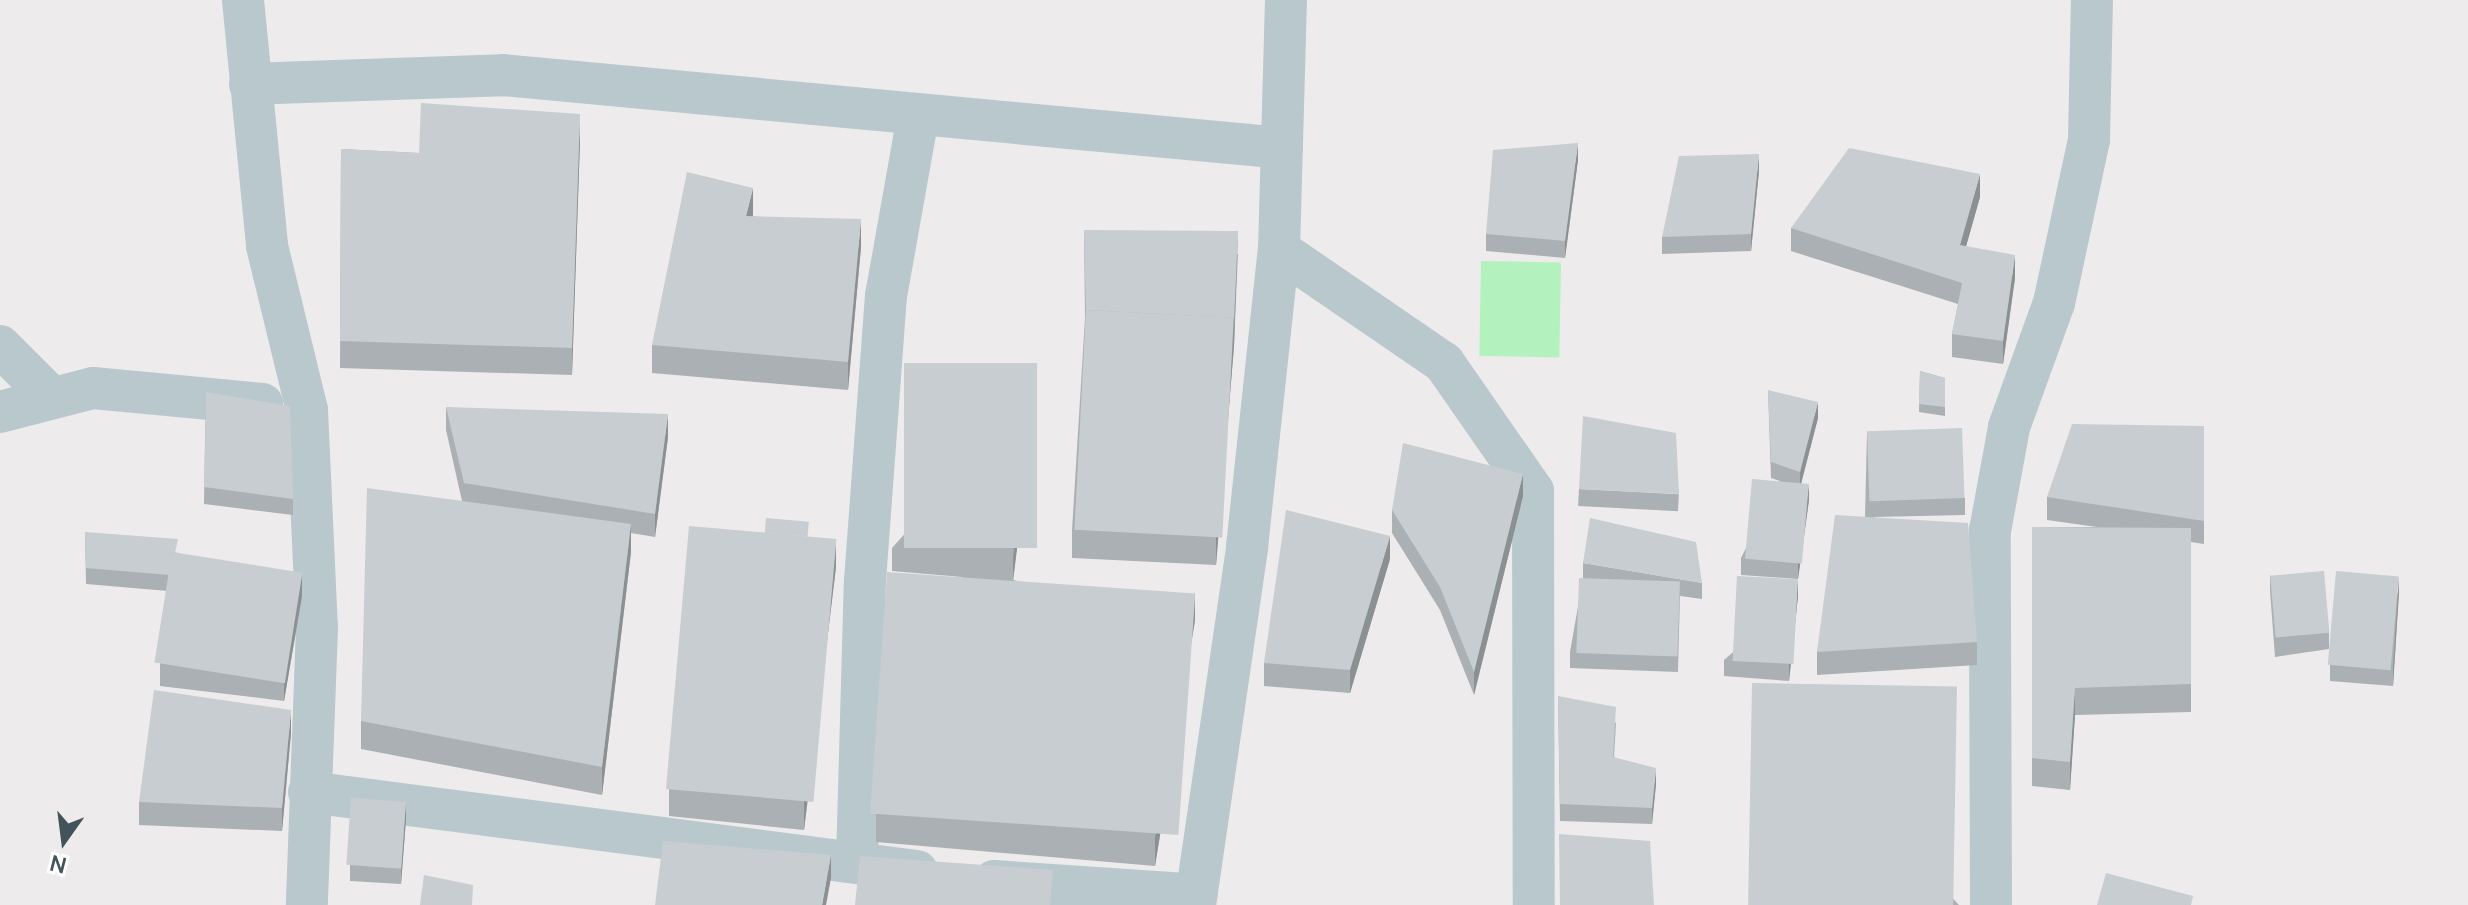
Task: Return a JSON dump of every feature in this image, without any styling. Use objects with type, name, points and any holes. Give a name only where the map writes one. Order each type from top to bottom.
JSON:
[{"type":"street","points":[[243,0],[267,246],[307,410],[317,627],[307,905]]},
{"type":"street","points":[[309,792],[979,880],[1196,900],[1247,547],[1279,250],[1286,0]]},
{"type":"street","points":[[1991,905],[1990,531],[2009,427],[2054,303],[2089,140],[2092,0]]},
{"type":"street","points":[[250,84],[503,75],[1282,148]]},
{"type":"street","points":[[857,862],[865,581],[886,296],[918,116]]},
{"type":"street","points":[[1279,250],[1444,363],[1533,491],[1534,905]]},
{"type":"street","points":[[0,346],[50,396]]},
{"type":"street","points":[[0,412],[50,396],[93,388],[153,390],[307,410]]},
{"type":"green space","points":[[1481,261],[1561,262],[1559,357],[1479,356]]},
{"type":"building","points":[[421,103],[580,114],[572,348],[340,341],[341,149],[419,153]]},
{"type":"building","points":[[1578,143],[1565,241],[1486,234],[1493,150]]},
{"type":"building","points":[[1849,148],[1980,174],[1960,245],[2015,255],[2003,341],[1952,334],[1962,283],[1791,228]]},
{"type":"building","points":[[1759,154],[1751,234],[1662,237],[1679,156]]},
{"type":"building","points":[[687,172],[753,188],[746,216],[861,219],[848,362],[652,345]]},
{"type":"building","points":[[1084,230],[1238,231],[1234,323],[1234,318],[1086,312]]},
{"type":"building","points":[[1086,310],[1234,318],[1222,537],[1074,530]]},
{"type":"building","points":[[904,363],[1037,363],[1037,548],[904,548]]},
{"type":"building","points":[[1920,371],[1945,378],[1945,407],[1919,404]]},
{"type":"building","points":[[1768,390],[1818,402],[1800,472],[1771,462]]},
{"type":"building","points":[[206,392],[290,406],[293,499],[204,487]]},
{"type":"building","points":[[446,407],[668,414],[655,514],[464,483]]},
{"type":"building","points":[[1583,416],[1676,433],[1679,494],[1579,489]]},
{"type":"building","points":[[2072,424],[2204,426],[2204,521],[2047,497]]},
{"type":"building","points":[[1962,428],[1964,498],[1870,501],[1867,431]]},
{"type":"building","points":[[1403,443],[1523,474],[1474,672],[1440,587],[1392,510]]},
{"type":"building","points":[[1752,479],[1809,484],[1802,564],[1745,559]]},
{"type":"building","points":[[367,488],[631,524],[602,767],[361,721]]},
{"type":"building","points":[[1286,510],[1390,536],[1350,670],[1264,663]]},
{"type":"building","points":[[1835,515],[1968,523],[1977,642],[1817,652]]},
{"type":"building","points":[[766,518],[809,522],[808,537],[765,533]]},
{"type":"building","points":[[1590,518],[1696,542],[1702,583],[1583,563]]},
{"type":"building","points":[[689,526],[836,539],[813,802],[666,789]]},
{"type":"building","points":[[2032,527],[2191,528],[2191,684],[2075,688],[2070,762],[2032,758]]},
{"type":"building","points":[[85,532],[178,539],[175,553],[172,552],[170,575],[86,568]]},
{"type":"building","points":[[172,552],[302,573],[285,683],[154,663]]},
{"type":"building","points":[[2324,571],[2329,633],[2276,637],[2270,576]]},
{"type":"building","points":[[2336,571],[2399,576],[2391,670],[2328,665]]},
{"type":"building","points":[[887,572],[1195,594],[1178,835],[870,813]]},
{"type":"building","points":[[1737,576],[1798,579],[1793,664],[1733,661]]},
{"type":"building","points":[[1579,578],[1680,582],[1677,656],[1576,653]]},
{"type":"building","points":[[1752,683],[1957,687],[1953,905],[1748,905]]},
{"type":"building","points":[[154,690],[291,710],[282,808],[139,802]]},
{"type":"building","points":[[1558,696],[1616,707],[1613,757],[1656,768],[1652,808],[1560,804]]},
{"type":"building","points":[[351,798],[406,802],[401,869],[346,865]]},
{"type":"building","points":[[1559,834],[1650,841],[1654,905],[1560,905]]},
{"type":"building","points":[[663,841],[831,855],[822,905],[655,905]]},
{"type":"building","points":[[860,856],[1053,870],[1050,905],[855,905]]},
{"type":"building","points":[[2106,873],[2193,896],[2191,905],[2097,905]]},
{"type":"building","points":[[424,875],[473,885],[472,905],[420,905]]}]
